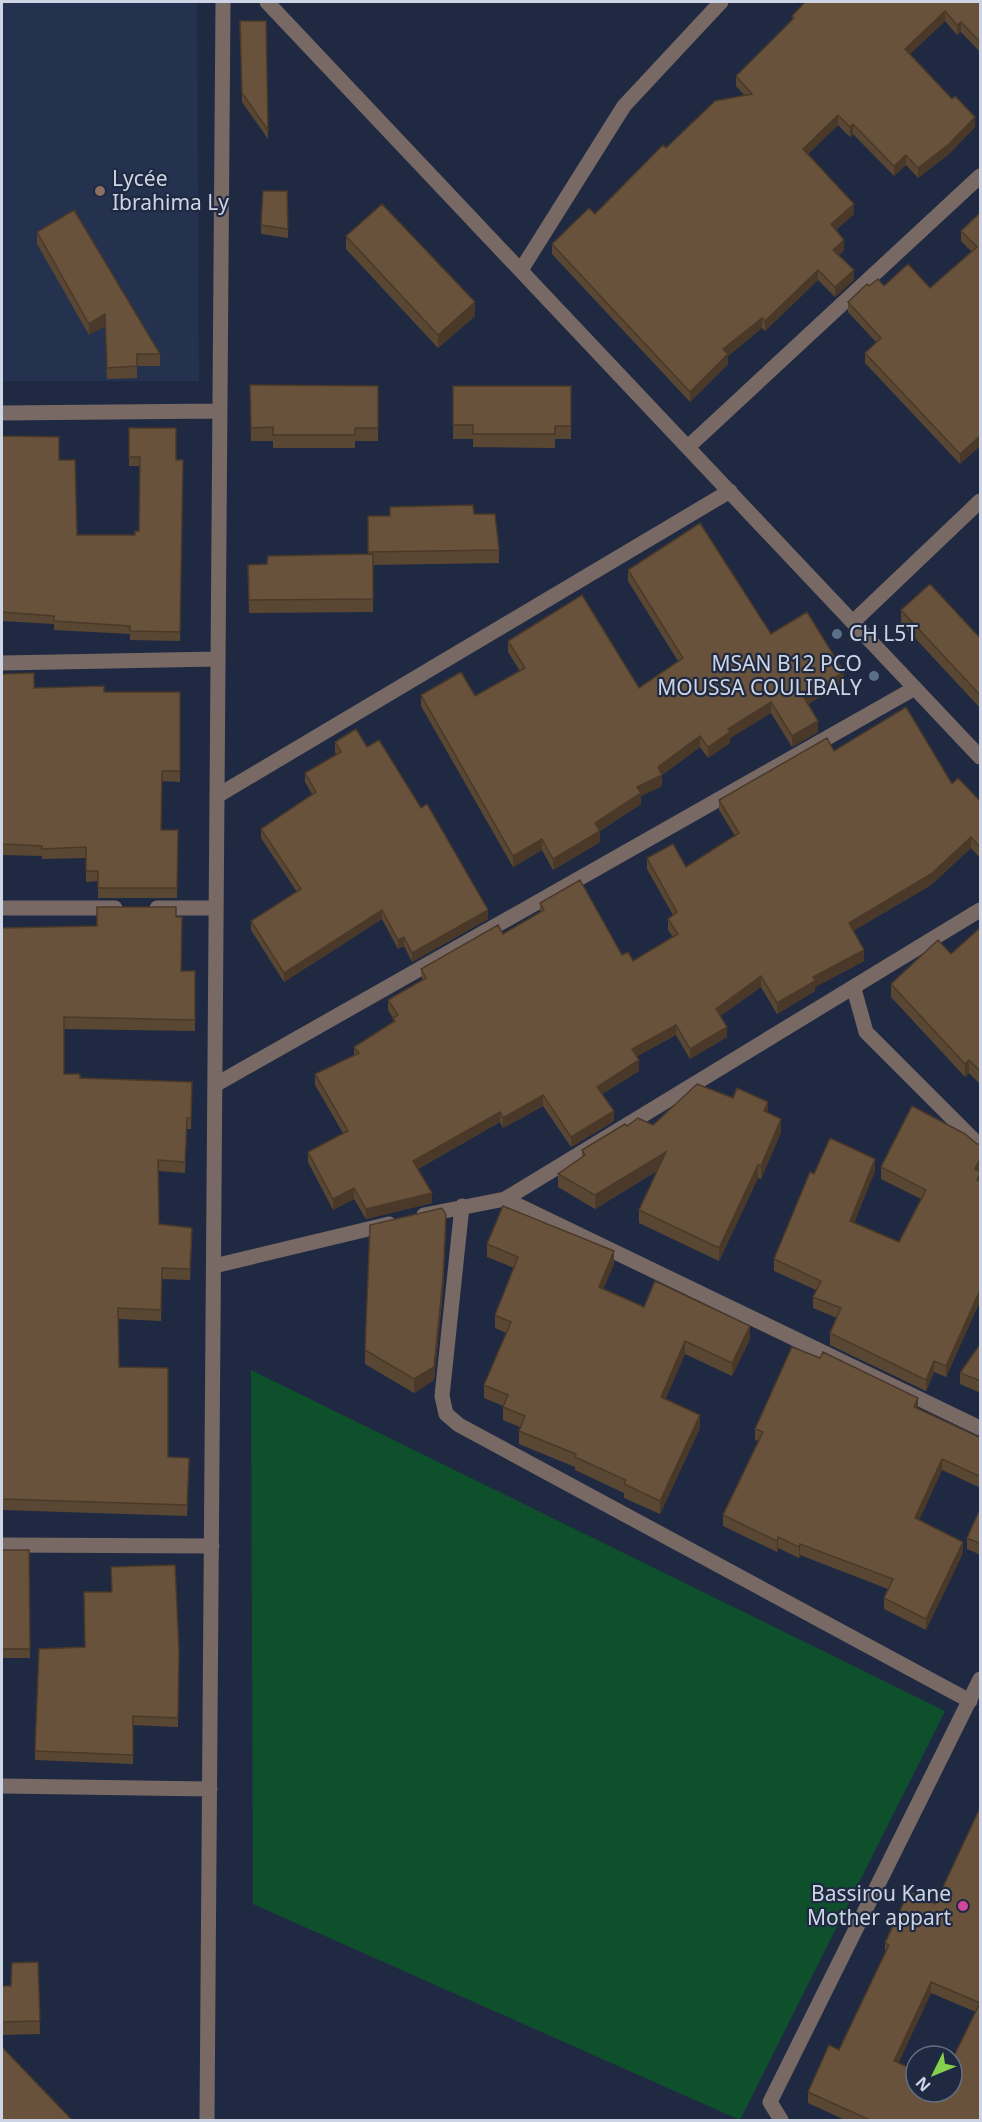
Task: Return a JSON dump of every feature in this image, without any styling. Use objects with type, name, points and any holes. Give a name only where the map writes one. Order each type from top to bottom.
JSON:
[{"type":"street","points":[[207,2121],[223,2]]},
{"type":"street","points":[[267,2],[981,757]]},
{"type":"street","points":[[520,270],[624,106],[721,2]]},
{"type":"street","points":[[688,447],[981,176]]},
{"type":"street","points":[[2,413],[220,411]]},
{"type":"street","points":[[217,796],[729,491]]},
{"type":"street","points":[[853,621],[981,501]]},
{"type":"street","points":[[2,663],[218,659]]},
{"type":"street","points":[[215,1085],[915,688]]},
{"type":"street","points":[[2,908],[216,908]]},
{"type":"street","points":[[214,1266],[462,1206],[505,1199],[981,910]]},
{"type":"street","points":[[854,989],[866,1032],[981,1146]]},
{"type":"street","points":[[505,1199],[981,1428]]},
{"type":"street","points":[[462,1206],[442,1396],[446,1414],[459,1425],[970,1701]]},
{"type":"street","points":[[2,1545],[212,1546]]},
{"type":"street","points":[[781,2121],[770,2102],[981,1680]]},
{"type":"street","points":[[2,1786],[210,1789]]},
{"type":"shaded area","name":"Lycée Ibrahima Ly","points":[[2,2],[197,2],[199,381],[2,381]]},
{"type":"green space","points":[[251,1370],[945,1711],[740,2120],[253,1904]]},
{"type":"building","points":[[805,2],[981,2],[981,43],[961,22],[957,25],[945,11],[905,49],[952,99],[955,96],[975,117],[949,144],[918,168],[906,155],[894,166],[853,124],[850,127],[838,115],[803,149],[854,204],[831,224],[844,240],[833,250],[854,270],[835,287],[818,270],[765,321],[762,318],[723,349],[728,354],[690,392],[552,244],[589,208],[595,214],[663,145],[666,148],[715,101],[752,94],[736,76],[794,18],[792,16]]},
{"type":"building","points":[[240,21],[266,21],[268,130],[242,93]]},
{"type":"building","points":[[263,191],[287,191],[288,229],[261,225]]},
{"type":"building","points":[[382,204],[475,302],[438,335],[346,236]]},
{"type":"building","points":[[74,210],[160,354],[137,354],[137,366],[107,368],[105,314],[89,324],[37,232]]},
{"type":"building","points":[[981,212],[981,435],[960,454],[865,353],[881,338],[848,302],[867,284],[869,286],[878,279],[884,286],[908,264],[930,288],[977,247],[961,231]]},
{"type":"building","points":[[250,385],[378,386],[378,428],[355,428],[355,435],[273,435],[273,427],[251,428]]},
{"type":"building","points":[[453,386],[571,386],[571,426],[555,426],[555,434],[473,434],[473,425],[453,425]]},
{"type":"building","points":[[129,428],[176,428],[176,460],[183,460],[180,632],[130,631],[130,626],[54,621],[54,616],[2,612],[2,436],[59,437],[59,460],[75,460],[77,535],[135,535],[135,531],[139,531],[140,457],[129,457]]},
{"type":"building","points":[[473,505],[474,514],[495,514],[499,550],[368,552],[368,516],[390,516],[390,507]]},
{"type":"building","points":[[700,523],[771,634],[807,612],[844,672],[803,696],[818,721],[792,736],[771,702],[728,729],[730,732],[708,747],[700,736],[658,767],[662,775],[637,787],[641,793],[595,823],[600,831],[553,859],[542,839],[513,856],[421,695],[461,672],[475,696],[525,668],[508,641],[582,595],[639,688],[683,658],[628,570]]},
{"type":"building","points":[[373,554],[373,599],[249,600],[248,565],[267,564],[268,556]]},
{"type":"building","points":[[930,584],[981,639],[981,696],[901,610]]},
{"type":"building","points":[[34,673],[34,688],[104,686],[104,692],[180,692],[180,771],[162,771],[161,830],[178,830],[177,888],[98,888],[98,871],[86,871],[86,847],[42,849],[42,846],[2,844],[2,674]]},
{"type":"building","points":[[906,707],[952,784],[958,778],[981,802],[981,848],[971,837],[931,874],[849,923],[864,950],[813,977],[815,981],[777,1003],[761,976],[716,1009],[727,1027],[690,1049],[676,1025],[632,1049],[639,1060],[597,1087],[614,1111],[571,1137],[543,1095],[503,1118],[500,1112],[413,1161],[432,1193],[366,1209],[354,1188],[333,1199],[308,1152],[348,1131],[315,1074],[359,1053],[354,1047],[395,1021],[393,1018],[398,1015],[388,1000],[426,978],[421,969],[498,925],[503,934],[544,910],[540,903],[580,880],[622,955],[628,952],[633,961],[678,934],[668,919],[677,912],[647,858],[673,844],[686,867],[739,833],[719,800],[827,738],[834,751]]},
{"type":"building","points":[[356,729],[367,747],[379,740],[421,808],[427,804],[488,910],[412,953],[404,937],[398,940],[382,910],[284,973],[251,921],[301,889],[261,829],[316,792],[305,773],[341,752],[335,742]]},
{"type":"building","points":[[97,907],[176,907],[176,917],[182,917],[181,971],[195,971],[195,1020],[64,1017],[64,1074],[80,1074],[80,1078],[192,1082],[191,1118],[187,1118],[185,1162],[158,1160],[159,1224],[192,1228],[190,1269],[162,1268],[161,1310],[118,1308],[119,1367],[168,1368],[168,1457],[189,1458],[187,1505],[2,1499],[2,928],[97,926]]},
{"type":"building","points":[[981,927],[981,1072],[969,1060],[965,1064],[891,984],[938,940],[951,954]]},
{"type":"building","points":[[697,1084],[733,1098],[737,1088],[768,1102],[764,1111],[781,1119],[761,1166],[758,1165],[719,1248],[639,1210],[666,1152],[595,1195],[558,1174],[585,1155],[582,1150],[625,1124],[627,1126],[638,1118],[653,1125]]},
{"type":"building","points":[[912,1106],[965,1134],[977,1144],[981,1144],[981,1157],[975,1169],[981,1172],[977,1180],[981,1182],[981,1288],[946,1366],[934,1361],[926,1380],[830,1333],[841,1308],[813,1297],[821,1281],[774,1259],[810,1172],[814,1174],[830,1138],[875,1159],[850,1221],[899,1242],[926,1190],[881,1167]]},
{"type":"building","points":[[503,1206],[614,1251],[599,1287],[644,1307],[655,1281],[750,1326],[732,1363],[685,1341],[661,1397],[700,1415],[660,1501],[624,1484],[626,1480],[575,1457],[576,1454],[519,1431],[525,1416],[503,1407],[508,1395],[484,1385],[511,1322],[495,1315],[518,1257],[487,1244]]},
{"type":"building","points":[[442,1208],[446,1215],[443,1278],[434,1367],[414,1379],[365,1350],[370,1225]]},
{"type":"building","points":[[981,1343],[981,1381],[960,1373]]},
{"type":"building","points":[[792,1347],[820,1358],[823,1352],[918,1398],[914,1407],[981,1438],[981,1477],[942,1459],[915,1518],[963,1542],[926,1619],[884,1598],[893,1579],[800,1544],[799,1547],[778,1537],[777,1541],[723,1515],[763,1432],[755,1429]]},
{"type":"building","points":[[981,1507],[981,1544],[967,1538]]},
{"type":"building","points":[[2,1550],[29,1550],[30,1649],[2,1649]]},
{"type":"building","points":[[175,1565],[179,1650],[178,1718],[133,1716],[133,1755],[35,1751],[39,1649],[85,1647],[84,1592],[112,1592],[111,1567]]},
{"type":"building","points":[[981,1806],[981,2121],[872,2121],[808,2092],[829,2045],[839,2050],[889,1945],[885,1943],[909,1891],[935,1904]],"holes":[[[931,1982],[980,2003],[960,2044],[964,2044],[964,2104],[904,2104],[904,2066],[894,2061]]]},
{"type":"building","points":[[38,1962],[40,2021],[2,2022],[2,1986],[11,1986],[12,1963]]},
{"type":"building","points":[[2,2047],[73,2121],[2,2121]]},
{"type":"place","name":"Lycée Ibrahima Ly","points":[[100,191]]},
{"type":"place","name":"CH L5T","points":[[837,634]]},
{"type":"place","name":"MSAN B12 PCO MOUSSA COULIBALY","points":[[874,676]]},
{"type":"place","name":"Bassirou Kane Mother appart","points":[[963,1906]]}]
